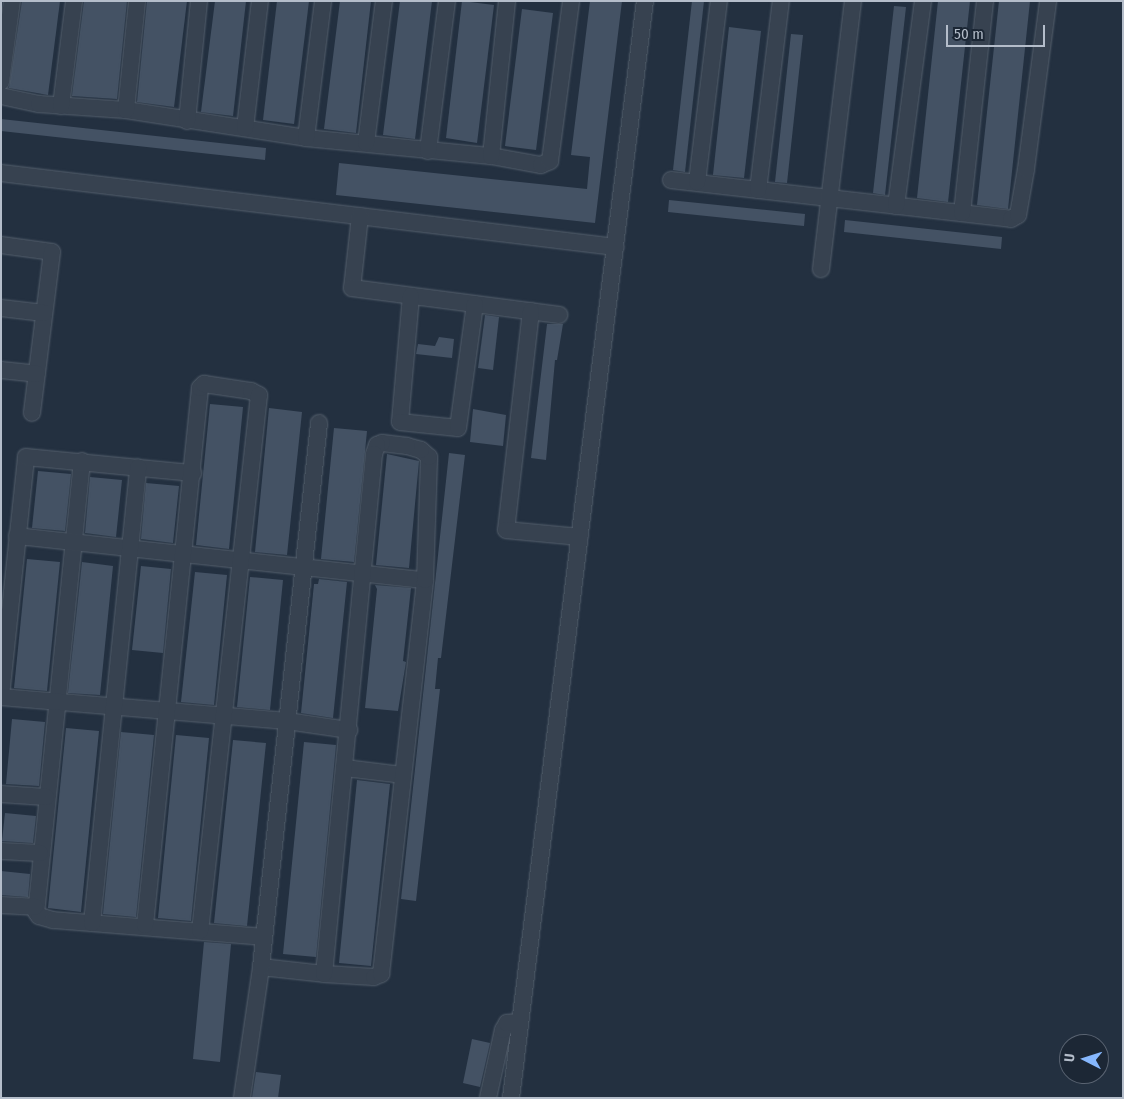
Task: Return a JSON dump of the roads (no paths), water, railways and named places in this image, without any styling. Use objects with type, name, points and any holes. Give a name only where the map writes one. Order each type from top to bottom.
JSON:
[{"type":"street","points":[[1,82],[12,1]]},
{"type":"street","points":[[61,106],[74,1]]},
{"type":"street","points":[[126,110],[137,1]]},
{"type":"street","points":[[187,121],[199,1]]},
{"type":"street","points":[[245,128],[260,1]]},
{"type":"street","points":[[306,138],[323,1]]},
{"type":"street","points":[[366,143],[384,1]]},
{"type":"street","points":[[428,151],[447,1]]},
{"type":"street","points":[[491,156],[508,1]]},
{"type":"street","points":[[1,96],[61,106],[126,110],[306,138],[491,156],[541,165],[550,162],[570,1]]},
{"type":"street","points":[[511,1098],[645,1]]},
{"type":"street","points":[[697,182],[719,1]]},
{"type":"street","points":[[758,190],[781,1]]},
{"type":"street","points":[[821,269],[853,1]]},
{"type":"street","points":[[896,206],[923,1]]},
{"type":"street","points":[[962,213],[985,1]]},
{"type":"street","points":[[671,180],[962,213],[1004,220],[1018,215],[1048,1]]},
{"type":"street","points":[[1,174],[616,247]]},
{"type":"street","points":[[360,216],[352,288],[559,315]]},
{"type":"street","points":[[1,246],[52,252],[32,413]]},
{"type":"street","points":[[411,296],[400,422],[458,428],[475,304]]},
{"type":"street","points":[[1,308],[44,313]]},
{"type":"street","points":[[531,311],[506,530],[580,537]]},
{"type":"street","points":[[1,370],[37,374]]},
{"type":"street","points":[[145,925],[202,386],[256,392],[259,395],[238,560],[200,931]]},
{"type":"street","points":[[242,1098],[261,966],[262,937],[319,423]]},
{"type":"street","points":[[261,966],[324,974],[374,977],[381,974],[425,580],[429,458],[421,450],[407,446],[382,443],[375,448],[365,573],[324,974]]},
{"type":"street","points":[[193,473],[26,457],[1,696],[287,722],[349,730]]},
{"type":"street","points":[[82,461],[35,907],[39,916],[44,918],[92,923],[145,925],[262,937]]},
{"type":"street","points":[[92,923],[112,707],[131,548],[138,467]]},
{"type":"street","points":[[17,536],[425,580]]},
{"type":"street","points":[[345,768],[402,775]]},
{"type":"street","points":[[1,794],[46,797]]},
{"type":"street","points":[[1,852],[40,852]]},
{"type":"street","points":[[1,905],[35,907]]},
{"type":"street","points":[[488,1098],[503,1030],[507,1023],[519,1022]]}]
